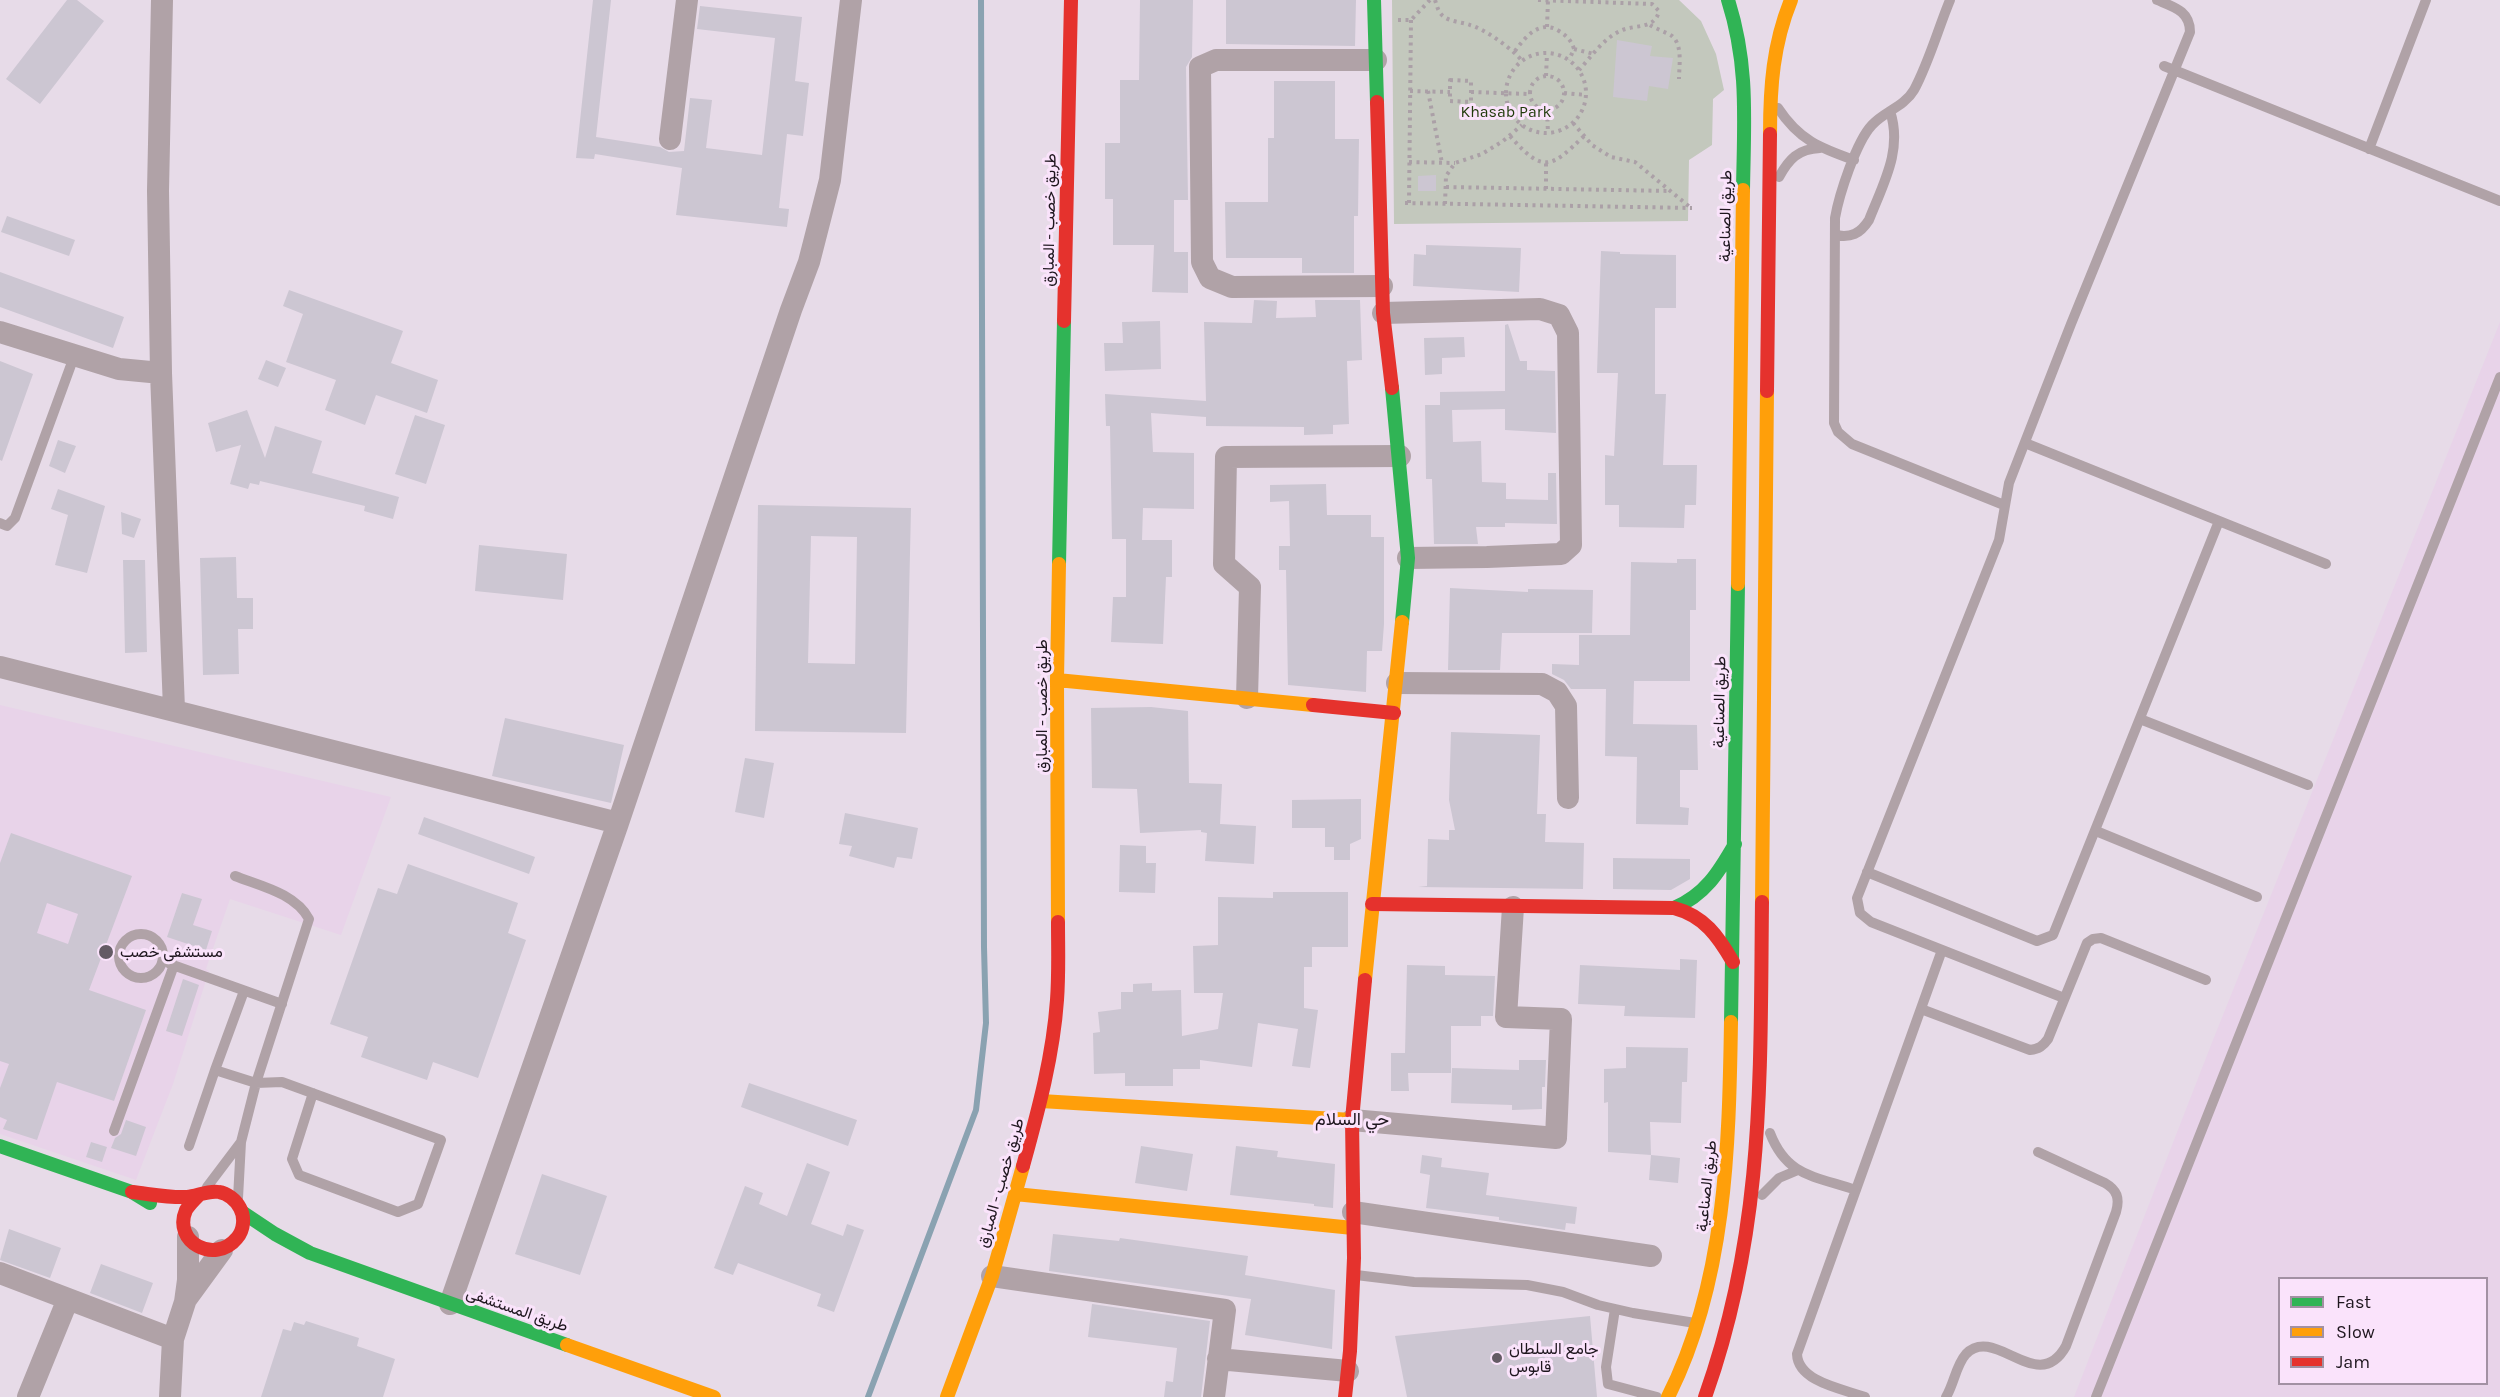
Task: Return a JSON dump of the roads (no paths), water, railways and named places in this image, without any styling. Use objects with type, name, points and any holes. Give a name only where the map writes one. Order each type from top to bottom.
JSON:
[{"type":"main road","name":"طريق خصب - المبارق","points":[[947,1397],[992,1276],[1041,1101],[1057,1000],[1058,680],[1071,0]]},
{"type":"main road","points":[[1345,1397],[1353,1274],[1352,1120],[1408,558],[1400,456],[1383,313],[1374,0]]},
{"type":"main road","name":"طريق الصناعية","points":[[1668,1397],[1691,1348],[1712,1271],[1728,1148],[1735,844],[1745,81],[1738,32],[1728,0]]},
{"type":"main road","points":[[1705,1397],[1722,1352],[1735,1304],[1752,1206],[1760,1107],[1770,95],[1773,51],[1781,22],[1791,0]]},
{"type":"main road","points":[[1058,680],[1394,712]]},
{"type":"main road","points":[[1674,908],[1697,898],[1706,890],[1735,844]]},
{"type":"main road","points":[[1372,904],[1674,908],[1687,911],[1709,924],[1733,962]]},
{"type":"main road","points":[[1041,1101],[1352,1120]]},
{"type":"main road","points":[[0,1146],[132,1192],[163,1212],[186,1233],[194,1245],[202,1250],[250,1246]]},
{"type":"main road","points":[[132,1192],[225,1194],[240,1208],[242,1231],[226,1248]]},
{"type":"main road","points":[[1015,1194],[1353,1220]]},
{"type":"main road","points":[[186,1233],[185,1210],[190,1202],[199,1195]]},
{"type":"main road","name":"طريق المستشفى","points":[[240,1208],[310,1253]]},
{"type":"main road","name":"طريق المستشفى","points":[[271,1246],[310,1253],[714,1397]]},
{"type":"street","points":[[162,0],[158,191],[161,374],[174,709]]},
{"type":"street","points":[[669,139],[687,0]]},
{"type":"street","points":[[450,1304],[618,823],[809,262],[830,180],[851,0]]},
{"type":"street","points":[[1376,60],[1216,60],[1200,68],[1202,262],[1210,278],[1232,287],[1382,286]]},
{"type":"street","points":[[1383,313],[1540,309],[1559,315],[1568,333],[1570,545],[1561,554],[1408,558]]},
{"type":"street","points":[[0,332],[119,369],[161,374]]},
{"type":"street","points":[[1247,698],[1250,587],[1224,564],[1226,457],[1400,456]]},
{"type":"street","points":[[0,667],[174,709],[618,823]]},
{"type":"street","points":[[1397,683],[1542,684],[1557,692],[1566,706],[1568,798]]},
{"type":"street","points":[[1352,1120],[1556,1138],[1561,1019],[1506,1017],[1513,907]]},
{"type":"street","points":[[1353,1220],[1651,1256]]},
{"type":"street","points":[[170,1397],[173,1339],[185,1302],[188,1280],[186,1233]]},
{"type":"street","points":[[185,1302],[226,1248]]},
{"type":"street","points":[[0,1274],[173,1339]]},
{"type":"street","points":[[992,1276],[1225,1310],[1214,1397]]},
{"type":"street","points":[[28,1397],[68,1299]]},
{"type":"street","points":[[1218,1359],[1348,1371]]},
{"type":"lane","points":[[1950,0],[1914,90],[1908,98],[1871,126],[1864,135],[1838,201],[1835,235],[1834,414],[1838,432],[1852,444],[2004,505]]},
{"type":"lane","points":[[2064,998],[1864,918],[1857,906],[1857,898],[1999,540],[2007,490],[2025,443],[2190,32],[2190,24],[2182,11],[2157,0]]},
{"type":"lane","points":[[2369,148],[2426,0]]},
{"type":"lane","points":[[2164,66],[2500,201]]},
{"type":"lane","points":[[1770,95],[1796,132],[1820,148],[1854,160]]},
{"type":"lane","points":[[1835,235],[1845,237],[1855,235],[1864,229],[1869,220],[1895,151],[1894,124],[1890,111]]},
{"type":"lane","points":[[1768,198],[1787,164],[1796,154],[1807,149],[1820,148]]},
{"type":"lane","points":[[0,523],[7,526],[15,518],[76,354]]},
{"type":"lane","points":[[2096,1397],[2500,378]]},
{"type":"lane","points":[[2025,443],[2326,564]]},
{"type":"lane","points":[[1867,872],[2037,941],[2046,940],[2053,935],[2219,521]]},
{"type":"lane","points":[[2140,719],[2308,785]]},
{"type":"lane","points":[[2096,831],[2257,897]]},
{"type":"lane","points":[[235,876],[294,901],[303,908],[309,919],[256,1083],[241,1142],[240,1208]]},
{"type":"lane","points":[[145,934],[157,941],[163,954],[163,961],[155,973],[149,977],[134,977],[123,968],[119,954],[121,947],[131,936],[145,934]]},
{"type":"lane","points":[[1921,1009],[2030,1050],[2044,1045],[2083,950],[2093,939],[2108,941],[2206,980]]},
{"type":"lane","points":[[1865,1397],[1809,1377],[1800,1368],[1797,1354],[1942,950]]},
{"type":"lane","points":[[163,961],[282,1004]]},
{"type":"lane","points":[[114,1131],[174,965]]},
{"type":"lane","points":[[189,1146],[244,990]]},
{"type":"lane","points":[[215,1070],[256,1083],[282,1082],[313,1093],[441,1140],[418,1204],[398,1212],[299,1175],[292,1159],[313,1093]]},
{"type":"lane","points":[[1760,1107],[1776,1149],[1789,1165],[1856,1190]]},
{"type":"lane","points":[[199,1195],[241,1142]]},
{"type":"lane","points":[[1946,1397],[1966,1354],[1975,1348],[1986,1346],[2034,1365],[2044,1365],[2054,1362],[2066,1347],[2116,1212],[2119,1203],[2118,1194],[2105,1183],[2038,1152]]},
{"type":"lane","points":[[1752,1206],[1779,1178],[1798,1170]]},
{"type":"lane","points":[[1353,1274],[1414,1282],[1527,1285],[1563,1292],[1615,1309],[1696,1324]]},
{"type":"lane","points":[[1615,1309],[1606,1367],[1608,1384],[1657,1397]]},
{"type":"waterway","points":[[868,1397],[976,1110],[986,1023],[981,0]]},
{"type":"place","name":"مستشفى خصب","points":[[106,952]]},
{"type":"place","name":"جامع السلطان قابوس","points":[[1497,1358]]},
{"type":"district","name":"حي السلام","points":[[1352,1120]]},
{"type":"park label","name":"Khasab Park","points":[[1506,112]]}]
